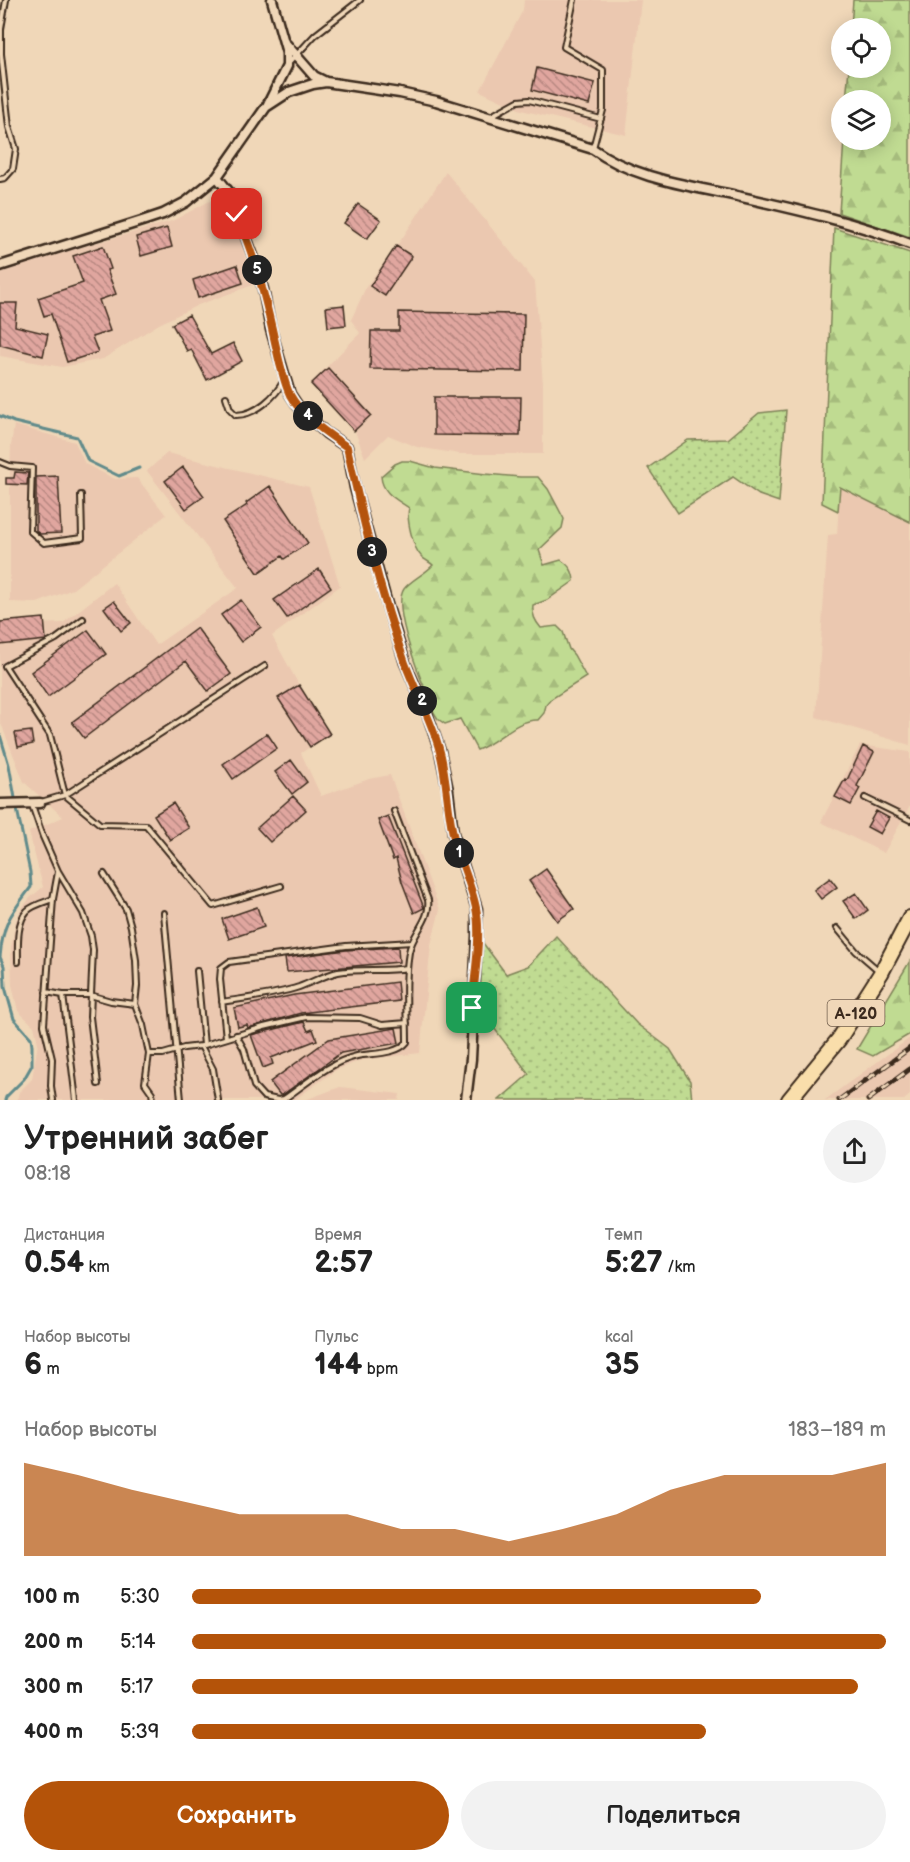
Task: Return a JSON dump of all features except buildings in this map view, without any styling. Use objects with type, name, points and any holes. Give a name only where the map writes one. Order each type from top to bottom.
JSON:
[{"type":"main road","name":"А-120","points":[[789,1100],[839,1039],[881,973],[910,918]]},
{"type":"street","points":[[0,266],[145,220],[186,202],[217,177],[266,107],[287,66],[287,53],[272,0]]},
{"type":"street","points":[[284,42],[314,76],[326,82],[436,101],[593,149],[609,160],[642,175],[833,218],[910,244]]},
{"type":"street","points":[[266,107],[289,92],[326,82]]},
{"type":"street","points":[[217,177],[229,192],[255,261],[290,394],[298,406],[326,433],[347,447],[355,488],[405,663],[427,713],[440,751],[453,833],[477,909],[471,1059],[466,1100]]},
{"type":"street","points":[[0,804],[36,803]]},
{"type":"lane","points":[[0,179],[5,178],[13,169],[16,149],[8,118],[1,54],[1,29],[6,0]]},
{"type":"lane","points":[[287,66],[315,35],[360,0]]},
{"type":"lane","points":[[574,0],[564,47],[603,70],[603,110],[593,149]]},
{"type":"lane","points":[[489,117],[518,101],[529,100],[601,119]]},
{"type":"lane","points":[[226,398],[230,409],[236,415],[241,415],[269,401],[285,379]]},
{"type":"lane","points":[[0,462],[10,466],[32,468],[30,531],[44,543],[82,538],[81,495]]},
{"type":"lane","points":[[83,619],[56,639],[5,666],[50,735],[65,795],[100,824],[146,825],[213,906],[281,886]]},
{"type":"lane","points":[[99,1084],[90,1017],[92,936],[83,913],[57,871],[43,837],[36,803],[65,795],[265,666]]},
{"type":"lane","points":[[865,798],[910,820]]},
{"type":"lane","points":[[236,1035],[244,1048],[254,1086],[264,1097],[278,1100],[284,1099],[328,1068],[344,1060],[403,1047],[406,1042],[408,968],[412,942],[426,919],[429,909],[428,900],[394,811]]},
{"type":"lane","points":[[53,1100],[52,1059],[44,1025],[57,871]]},
{"type":"lane","points":[[104,874],[126,909],[131,927],[136,960],[135,1004],[143,1025],[149,1054],[145,1083],[152,1093],[153,1100]]},
{"type":"lane","points":[[18,962],[18,942],[22,919],[32,907],[53,899]]},
{"type":"lane","points":[[164,913],[182,1100]]},
{"type":"lane","points":[[837,928],[856,951],[881,973]]},
{"type":"lane","points":[[226,1038],[220,979],[221,968],[229,962],[356,945],[412,942]]},
{"type":"lane","points":[[222,1002],[299,987],[322,976],[339,972],[408,968]]},
{"type":"lane","points":[[196,971],[202,1045],[213,1069],[218,1100]]},
{"type":"lane","points":[[46,992],[63,995],[90,995],[135,1004]]},
{"type":"lane","points":[[63,995],[76,1100]]},
{"type":"lane","points":[[149,1054],[163,1054],[202,1045],[306,1017],[360,1018],[382,1025],[407,1023]]},
{"type":"shaded area","points":[[524,0],[641,0],[626,135],[521,110],[480,91],[523,10]]},
{"type":"shaded area","points":[[446,172],[535,282],[543,384],[543,454],[460,454],[417,447],[388,435],[365,458],[355,431],[310,384],[360,333],[351,320],[366,287],[403,237]]},
{"type":"shaded area","points":[[223,194],[242,245],[253,285],[198,305],[159,324],[103,359],[62,367],[0,356],[0,273],[172,221]]},
{"type":"shaded area","points":[[14,425],[75,442],[85,464],[115,479],[137,478],[166,515],[73,589],[37,603],[10,602],[10,471]]},
{"type":"shaded area","points":[[167,453],[309,487],[340,586],[272,636],[330,734],[301,753],[321,796],[369,779],[390,775],[440,910],[431,944],[420,1053],[362,1060],[336,1070],[294,1100],[17,1100],[19,1092],[32,1079],[38,1043],[34,1026],[18,1011],[12,985],[11,947],[16,921],[22,908],[43,887],[29,832],[63,817],[24,782],[0,721],[0,625],[63,623],[114,583],[156,645],[238,588],[147,471]]},
{"type":"shaded area","points":[[840,486],[910,522],[910,745],[816,717],[828,535],[837,534]]},
{"type":"shaded area","points":[[860,745],[910,752],[910,806],[884,853],[821,822]]},
{"type":"shaded area","points":[[910,1038],[910,1095],[904,1100],[825,1100]]},
{"type":"shaded area","points":[[340,1087],[400,1094],[399,1100],[305,1100]]},
{"type":"green space","points":[[853,0],[910,0],[910,237],[839,213],[843,150],[891,150],[891,90],[847,90],[848,78],[891,78],[891,18],[852,18]]},
{"type":"green space","points":[[834,228],[910,253],[910,522],[840,487],[838,511],[822,503]]},
{"type":"green space","points":[[786,410],[779,502],[759,495],[733,477],[678,513],[648,468],[688,440],[728,439],[759,413]]},
{"type":"green space","points":[[402,461],[435,468],[486,474],[538,477],[548,489],[564,519],[562,528],[539,550],[544,565],[561,560],[567,564],[574,581],[547,600],[533,605],[533,612],[541,628],[557,626],[563,632],[569,649],[586,677],[551,699],[538,720],[522,723],[477,750],[460,719],[445,724],[433,711],[405,630],[401,613],[404,589],[433,565],[422,557],[415,547],[409,526],[409,508],[391,495],[382,482],[381,476]]},
{"type":"green space","points":[[556,936],[637,1024],[670,1049],[690,1081],[692,1100],[499,1100],[529,1074],[475,1003],[483,943],[506,974],[528,966]]},
{"type":"green space","points":[[910,961],[910,1034],[873,1056],[857,1049]]},
{"type":"waterway","points":[[0,416],[14,422],[77,437],[88,461],[119,476],[139,468]]},
{"type":"waterway","points":[[0,735],[9,765],[15,798]]},
{"type":"waterway","points":[[0,957],[3,935],[9,919],[31,887],[17,809]]},
{"type":"waterway","points":[[0,957],[4,966],[5,987],[14,1019],[31,1038],[32,1046],[32,1065],[24,1079],[5,1100]]},
{"type":"railway","points":[[839,1100],[910,1048]]},
{"type":"railway","points":[[868,1100],[910,1069]]},
{"type":"route","points":[[237,214],[255,261],[271,330],[290,394],[298,406],[326,433],[347,447],[355,488],[405,663],[427,713],[440,751],[453,833],[477,909],[472,1008]]}]
